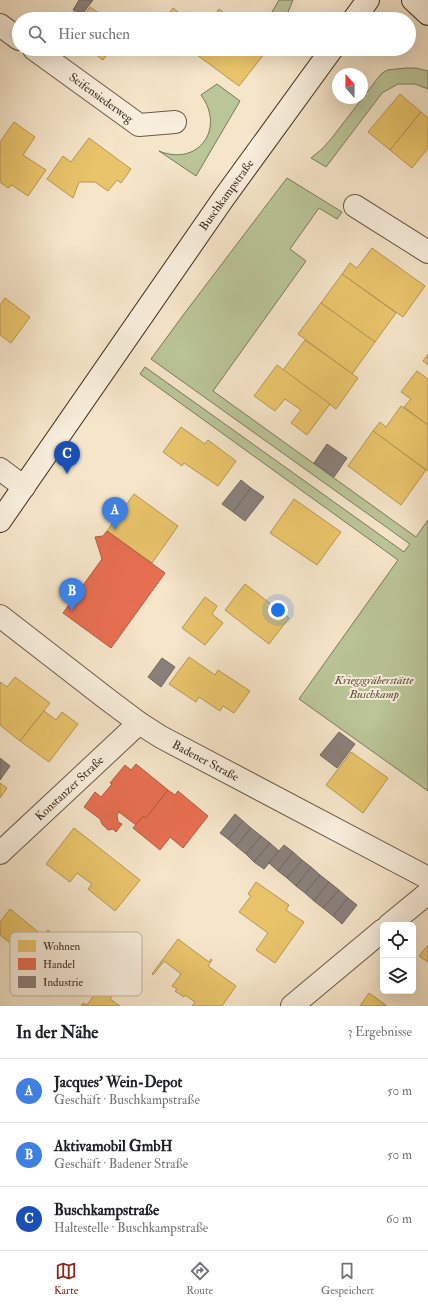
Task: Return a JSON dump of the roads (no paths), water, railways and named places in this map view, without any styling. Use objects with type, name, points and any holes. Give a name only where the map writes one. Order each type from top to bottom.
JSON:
[{"type":"street","points":[[359,12],[368,0]]},
{"type":"street","points":[[414,0],[428,14]]},
{"type":"street","points":[[0,25],[12,34]]},
{"type":"street","name":"Seifensiederweg","points":[[44,56],[140,125],[175,122]]},
{"type":"street","name":"Buschkampstraße","points":[[0,521],[224,198],[327,56]]},
{"type":"street","points":[[355,206],[428,252]]},
{"type":"street","points":[[0,469],[24,487]]},
{"type":"street","name":"Badener Straße","points":[[0,616],[139,723],[178,746],[428,878]]},
{"type":"street","name":"Konstanzer Straße","points":[[0,853],[139,723]]},
{"type":"street","points":[[393,922],[428,893]]},
{"type":"street","points":[[292,1006],[380,933]]},
{"type":"place","name":"Buschkampstraße","points":[[67,474]]},
{"type":"place","name":"Jacques' Wein-Depot","points":[[115,530]]},
{"type":"place","name":"Aktivamobil GmbH","points":[[72,611]]},
{"type":"park label","name":"Kriegsgräberstätte Buschkamp","points":[[374,687]]}]
